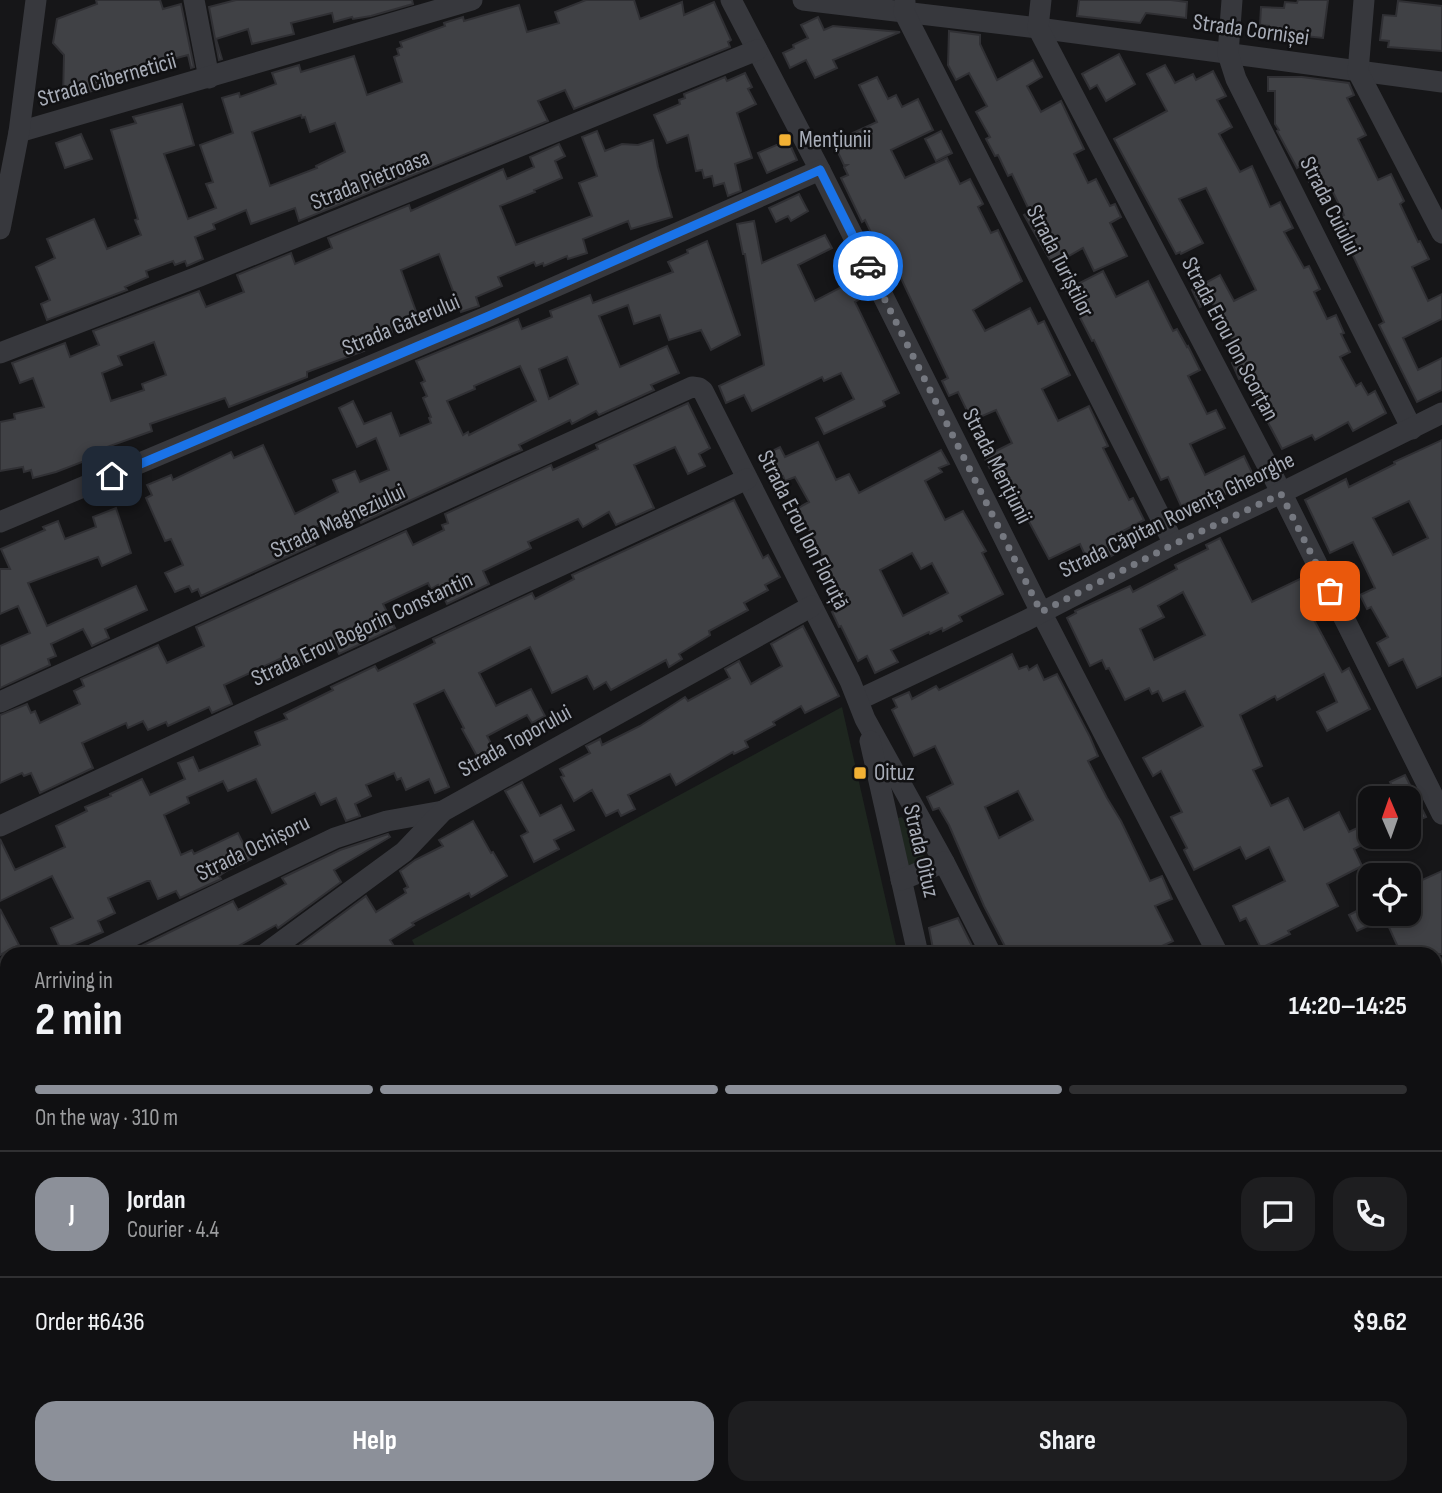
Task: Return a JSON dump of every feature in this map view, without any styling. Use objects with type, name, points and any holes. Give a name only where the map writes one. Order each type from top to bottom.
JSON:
[{"type":"street","points":[[0,229],[36,0]]},
{"type":"street","name":"Strada Ciberneticii","points":[[194,0],[209,78]]},
{"type":"street","name":"Strada Ciberneticii","points":[[12,142],[209,78],[472,0]]},
{"type":"street","name":"Strada Mențiunii","points":[[731,0],[820,170],[1041,612],[1214,947]]},
{"type":"street","name":"Strada Cornișei","points":[[803,0],[905,6],[1038,28],[1442,82]]},
{"type":"street","points":[[1038,28],[1041,0]]},
{"type":"street","name":"Strada Cuiului","points":[[1232,0],[1228,54],[1236,79],[1412,429]]},
{"type":"street","points":[[1364,0],[1358,72],[1442,233]]},
{"type":"street","name":"Strada Turiștilor","points":[[905,6],[1174,544]]},
{"type":"street","name":"Strada Erou Ion Scorțan","points":[[1038,28],[1281,494],[1442,814]]},
{"type":"street","name":"Strada Pietroasa","points":[[0,353],[213,271],[757,50]]},
{"type":"street","name":"Strada Gaterului","points":[[0,522],[489,316],[820,170]]},
{"type":"street","name":"Strada Erou Ion Floruță","points":[[697,387],[703,391],[862,710]]},
{"type":"street","name":"Strada Magneziului","points":[[0,702],[697,387]]},
{"type":"street","name":"Strada Căpitan Rovența Gheorghe","points":[[862,710],[1041,612],[1442,413]]},
{"type":"street","name":"Strada Erou Bogorin Constantin","points":[[0,827],[747,479]]},
{"type":"street","name":"Strada Toporului","points":[[275,947],[404,852],[443,811],[812,606]]},
{"type":"street","points":[[862,710],[987,947]]},
{"type":"street","name":"Strada Oituz","points":[[862,710],[916,947]]},
{"type":"street","name":"Strada Ochișoru","points":[[109,947],[335,838],[387,821],[443,811]]},
{"type":"street","points":[[901,880],[944,862]]},
{"type":"shaded area","points":[[842,707],[896,947],[416,947],[412,940]]},
{"type":"shaded area","points":[[902,817],[927,862],[908,869],[898,818]]},
{"type":"building","points":[[96,0],[160,0],[163,9],[181,4],[194,67],[191,68],[188,55],[110,76],[113,86],[63,98],[64,55],[53,43],[57,19],[97,4]]},
{"type":"building","points":[[236,0],[412,0],[413,4],[371,16],[334,22],[332,13],[291,23],[294,34],[252,44],[248,29],[216,39],[222,59],[219,60],[209,7]]},
{"type":"building","points":[[586,0],[634,0],[640,19],[682,2],[684,15],[714,2],[731,40],[728,42],[730,47],[574,109],[565,90],[538,101],[548,121],[299,221],[295,208],[251,224],[246,210],[213,224],[215,229],[195,237],[203,259],[187,266],[185,261],[175,265],[173,261],[146,271],[148,277],[125,287],[127,290],[47,320],[41,304],[50,300],[36,267],[55,258],[47,239],[94,219],[107,249],[141,235],[111,130],[136,123],[133,117],[182,104],[194,145],[164,154],[188,219],[216,208],[206,184],[213,182],[200,145],[233,133],[222,98],[239,93],[240,97],[276,84],[272,73],[299,65],[301,72],[354,56],[367,95],[402,82],[394,57],[399,55],[397,49],[402,47],[400,42],[463,17],[464,21],[519,5],[527,32],[559,23],[555,12]],"holes":[[[301,115],[302,118],[305,117],[310,132],[335,123],[345,152],[316,166],[317,168],[270,186],[252,132]]]},
{"type":"building","points":[[1079,0],[1187,2],[1186,18],[1146,13],[1140,23],[1077,16]]},
{"type":"building","points":[[1298,0],[1328,0],[1323,38],[1305,36],[1304,43],[1267,39],[1269,26],[1260,25],[1261,7],[1284,8],[1285,2],[1297,3]]},
{"type":"building","points":[[1398,1],[1442,6],[1442,51],[1388,47],[1389,41],[1380,40],[1383,15],[1396,16]]},
{"type":"building","points":[[818,17],[824,30],[833,26],[900,32],[833,60],[837,68],[815,78],[806,60],[790,68],[783,53],[808,38],[801,25]]},
{"type":"building","points":[[949,31],[980,35],[980,44],[997,80],[1033,60],[1042,77],[1027,86],[1041,112],[1061,101],[1084,149],[1074,154],[1088,183],[1096,179],[1110,206],[1115,204],[1121,217],[1110,223],[1127,256],[1094,271],[1083,248],[1053,265],[1024,215],[1030,212],[1012,174],[1008,176],[998,155],[995,156],[986,139],[990,137],[976,112],[987,106],[969,73],[956,80],[948,65]]},
{"type":"building","points":[[1119,54],[1135,84],[1106,101],[1097,85],[1090,89],[1082,74]]},
{"type":"building","points":[[1165,65],[1175,83],[1193,74],[1196,80],[1213,71],[1226,96],[1217,100],[1232,127],[1219,134],[1240,172],[1252,166],[1270,207],[1280,202],[1293,228],[1284,232],[1304,268],[1309,266],[1320,289],[1314,292],[1327,319],[1336,315],[1344,333],[1341,334],[1350,352],[1340,357],[1356,386],[1361,383],[1368,395],[1375,391],[1386,413],[1353,431],[1348,422],[1315,440],[1312,435],[1282,449],[1244,377],[1239,379],[1232,363],[1242,358],[1212,302],[1200,307],[1192,290],[1220,275],[1234,301],[1256,290],[1206,188],[1179,199],[1203,243],[1176,254],[1114,139],[1167,111],[1147,74]]},
{"type":"building","points":[[745,73],[752,87],[748,89],[756,104],[737,113],[752,158],[735,164],[741,191],[728,196],[724,183],[714,186],[712,176],[704,178],[702,170],[696,171],[688,135],[667,143],[654,115],[680,104],[679,100],[685,98],[684,94],[725,77],[727,81]]},
{"type":"building","points":[[877,77],[888,99],[896,95],[902,107],[918,99],[933,130],[891,150],[905,178],[947,158],[960,184],[970,179],[983,204],[978,207],[991,233],[998,230],[1022,281],[973,310],[985,331],[1030,308],[1038,324],[1044,321],[1070,375],[1042,389],[1058,421],[1089,406],[1108,446],[1103,448],[1129,500],[1133,498],[1144,520],[1106,540],[1113,555],[1090,566],[1080,544],[1049,559],[997,468],[991,471],[984,457],[1012,443],[996,410],[980,417],[978,413],[970,417],[958,392],[949,396],[942,381],[948,378],[883,240],[876,243],[865,220],[862,222],[841,178],[848,175],[844,167],[847,165],[844,165],[833,142],[877,122],[859,85]]},
{"type":"building","points":[[1268,77],[1302,77],[1349,83],[1354,95],[1347,98],[1366,135],[1358,139],[1378,180],[1391,174],[1404,201],[1400,204],[1429,259],[1412,267],[1428,301],[1442,294],[1442,319],[1403,338],[1418,370],[1442,358],[1442,390],[1417,402],[1379,325],[1384,322],[1348,245],[1344,247],[1331,221],[1344,215],[1332,190],[1309,182],[1302,165],[1297,168],[1277,131],[1275,91],[1268,91]]},
{"type":"building","points":[[597,131],[605,151],[622,144],[638,145],[653,140],[672,217],[631,229],[628,221],[583,239],[587,253],[568,259],[567,256],[544,266],[543,263],[536,266],[534,262],[498,277],[502,286],[476,297],[479,306],[461,312],[439,254],[401,270],[418,317],[391,329],[392,333],[361,344],[364,351],[307,372],[307,377],[229,407],[225,398],[150,424],[152,431],[104,448],[109,462],[90,469],[87,460],[33,478],[31,470],[24,472],[23,467],[0,471],[0,422],[15,419],[14,414],[44,407],[33,378],[20,383],[12,363],[65,343],[70,357],[99,345],[93,331],[199,291],[206,307],[244,292],[237,275],[291,253],[295,264],[332,248],[328,238],[409,205],[411,211],[503,169],[507,179],[534,167],[530,157],[559,144],[565,156],[555,161],[562,178],[500,206],[516,245],[592,216],[579,183],[597,176],[582,137]],"holes":[[[154,342],[166,375],[142,384],[144,390],[111,401],[102,373],[122,365],[118,356]]]},
{"type":"building","points":[[941,131],[952,153],[936,161],[925,139]]},
{"type":"building","points":[[81,134],[92,159],[65,168],[56,143]]},
{"type":"building","points":[[788,140],[797,160],[767,173],[758,153]]},
{"type":"building","points":[[799,194],[808,211],[791,221],[788,216],[776,222],[769,208]]},
{"type":"building","points":[[754,221],[762,263],[825,235],[832,248],[798,265],[815,301],[851,282],[860,299],[855,302],[899,393],[883,401],[885,406],[824,434],[816,418],[854,399],[841,373],[824,381],[822,377],[752,411],[744,395],[726,403],[719,386],[764,365],[745,254],[737,224]]},
{"type":"building","points":[[707,241],[740,335],[711,350],[701,330],[669,340],[660,315],[634,324],[628,305],[599,316],[620,367],[667,346],[679,373],[651,385],[654,390],[599,415],[596,411],[572,424],[570,420],[519,445],[522,450],[361,523],[355,508],[339,515],[308,531],[315,544],[201,596],[198,589],[192,592],[189,586],[175,592],[165,573],[183,565],[171,539],[165,541],[146,498],[152,495],[147,485],[171,475],[173,480],[231,452],[234,458],[263,445],[295,514],[338,492],[333,480],[355,471],[360,482],[389,470],[376,438],[357,447],[339,408],[353,401],[364,424],[391,413],[400,436],[431,423],[423,398],[427,396],[421,383],[425,381],[416,361],[518,319],[522,329],[552,317],[550,311],[590,295],[593,303],[673,272],[668,262],[688,253],[687,250]],"holes":[[[567,357],[578,384],[549,399],[539,369]],[[520,366],[536,401],[469,435],[468,432],[463,435],[447,401]]]},
{"type":"building","points":[[1103,271],[1116,297],[1148,281],[1173,331],[1177,329],[1200,370],[1188,376],[1207,414],[1216,410],[1225,428],[1190,444],[1205,475],[1244,456],[1255,479],[1215,499],[1212,492],[1181,506],[1168,477],[1161,480],[1094,340],[1092,341],[1066,290]]},
{"type":"building","points":[[688,403],[710,448],[699,454],[705,466],[688,474],[675,447],[634,465],[654,508],[616,525],[609,512],[583,527],[578,519],[528,542],[531,548],[483,571],[489,584],[447,604],[438,585],[431,589],[428,583],[383,604],[395,628],[339,654],[334,644],[308,657],[310,661],[296,667],[290,655],[284,657],[224,685],[232,704],[212,713],[209,707],[168,726],[166,722],[148,730],[143,721],[128,728],[126,723],[82,743],[93,768],[40,793],[31,773],[24,776],[22,773],[0,783],[0,715],[27,704],[31,713],[35,711],[40,723],[80,704],[74,691],[84,686],[81,679],[158,645],[167,663],[204,646],[196,627],[406,531],[413,545],[444,530],[442,525],[448,523],[445,514],[551,465],[553,470],[598,449],[596,445]]},
{"type":"building","points":[[1442,440],[1442,676],[1417,688],[1403,659],[1389,666],[1377,643],[1388,637],[1371,607],[1367,609],[1360,595],[1375,588],[1353,542],[1330,553],[1305,500],[1346,479],[1349,487],[1395,464],[1394,462]],"holes":[[[1409,501],[1428,538],[1393,555],[1373,518]]]},
{"type":"building","points":[[818,442],[836,480],[849,474],[859,493],[941,450],[949,464],[939,468],[942,472],[925,481],[945,520],[963,511],[986,551],[982,553],[1003,594],[959,616],[962,621],[943,631],[942,628],[930,634],[929,632],[891,650],[898,662],[875,673],[867,656],[858,661],[832,612],[847,605],[798,508],[809,502],[795,477],[785,481],[783,476],[772,481],[760,457],[780,447],[785,457]],"holes":[[[912,553],[921,569],[932,563],[948,593],[903,616],[880,570]]]},
{"type":"building","points":[[734,500],[763,558],[768,555],[780,577],[765,585],[768,590],[744,603],[748,610],[709,631],[710,635],[679,654],[682,659],[669,667],[666,660],[611,690],[606,682],[594,689],[587,676],[552,693],[530,647],[479,673],[496,706],[531,689],[545,716],[532,723],[527,715],[487,736],[498,756],[482,765],[444,690],[414,704],[449,787],[435,793],[429,779],[406,790],[401,778],[397,780],[394,773],[366,785],[371,796],[355,804],[360,816],[346,821],[336,798],[321,805],[315,793],[272,813],[256,779],[228,791],[223,781],[187,797],[189,803],[164,815],[181,855],[192,850],[194,854],[238,833],[251,859],[228,870],[219,876],[221,879],[180,898],[176,891],[158,899],[150,881],[147,881],[108,898],[115,913],[98,921],[103,932],[68,947],[60,947],[51,928],[73,918],[52,876],[0,901],[0,839],[15,870],[65,847],[56,826],[87,811],[85,807],[142,779],[150,795],[185,779],[178,763],[193,757],[199,771],[260,745],[255,732],[287,719],[284,714],[333,690],[331,687],[375,666],[378,671],[435,643],[433,639],[532,593],[535,599],[574,579],[572,575]]},
{"type":"building","points":[[116,508],[131,553],[102,566],[98,557],[28,583],[47,626],[136,586],[147,610],[105,629],[109,638],[92,646],[83,629],[51,644],[56,656],[48,659],[50,665],[0,688],[0,646],[30,633],[18,606],[0,614],[0,569],[10,569],[1,549],[45,530],[43,527],[58,521],[65,539],[96,527],[93,517]]},
{"type":"building","points":[[1220,538],[1252,602],[1302,578],[1309,592],[1304,594],[1316,617],[1313,618],[1342,672],[1349,668],[1370,709],[1327,731],[1317,712],[1337,702],[1324,674],[1277,700],[1275,696],[1240,715],[1262,766],[1253,770],[1271,806],[1288,798],[1304,830],[1339,812],[1349,832],[1358,828],[1358,847],[1354,849],[1361,863],[1358,863],[1358,868],[1327,884],[1338,906],[1263,947],[1260,947],[1246,918],[1240,921],[1233,906],[1285,881],[1269,847],[1246,859],[1240,847],[1194,870],[1184,850],[1187,848],[1171,817],[1182,812],[1161,771],[1153,776],[1143,758],[1203,726],[1185,691],[1163,701],[1158,691],[1152,694],[1149,688],[1125,700],[1102,660],[1090,666],[1067,618],[1076,613],[1075,611],[1130,586],[1133,592],[1177,569],[1175,565],[1208,549],[1206,545]],"holes":[[[1183,592],[1205,635],[1154,660],[1140,629],[1164,617],[1158,606]]]},
{"type":"building","points":[[803,626],[839,696],[805,713],[801,706],[773,722],[775,725],[745,741],[748,747],[734,754],[733,752],[676,785],[670,774],[628,795],[635,809],[621,816],[618,810],[606,816],[592,790],[574,801],[561,777],[564,776],[560,769],[590,753],[586,746],[600,739],[602,745],[640,726],[685,697],[688,701],[730,678],[725,669],[739,661],[751,684],[782,666],[771,644]]},
{"type":"building","points":[[1012,654],[1019,669],[1027,666],[1029,670],[1037,665],[1044,680],[1057,674],[1098,756],[1088,761],[1150,881],[1162,876],[1172,899],[1155,906],[1173,941],[1163,947],[1005,947],[984,906],[949,825],[939,808],[933,810],[927,797],[953,784],[935,746],[914,756],[892,710],[897,707],[893,699],[909,692],[912,699],[936,686],[939,690]],"holes":[[[1018,791],[1033,820],[999,838],[985,807]]]},
{"type":"building","points":[[1405,775],[1410,786],[1392,786],[1390,782]]},
{"type":"building","points":[[522,782],[540,816],[561,805],[574,830],[554,840],[559,849],[534,862],[521,836],[528,832],[505,791]]},
{"type":"building","points":[[473,821],[507,876],[471,897],[469,893],[412,923],[414,925],[390,940],[394,947],[297,947],[366,896],[376,912],[406,893],[404,889],[408,887],[400,871],[443,846],[439,840]]},
{"type":"building","points":[[388,834],[390,837],[334,870],[341,882],[278,928],[276,925],[237,947],[139,947],[233,901],[238,910],[286,884],[282,878],[340,850]]},
{"type":"building","points":[[1442,871],[1442,947],[1398,947],[1388,926],[1421,926],[1421,881]]},
{"type":"building","points":[[0,909],[19,945],[0,947]]},
{"type":"building","points":[[1358,910],[1358,926],[1368,926],[1357,931],[1349,915]]},
{"type":"building","points":[[958,918],[972,947],[933,947],[929,928]]},
{"type":"way so far","points":[[868,266],[1041,612],[1174,544],[1281,494],[1330,591]]},
{"type":"place","name":"Mențiunii","points":[[785,140]]},
{"type":"place","name":"Oituz","points":[[860,773]]},
{"type":"route","points":[[112,476],[489,316],[820,170],[868,266]]}]
